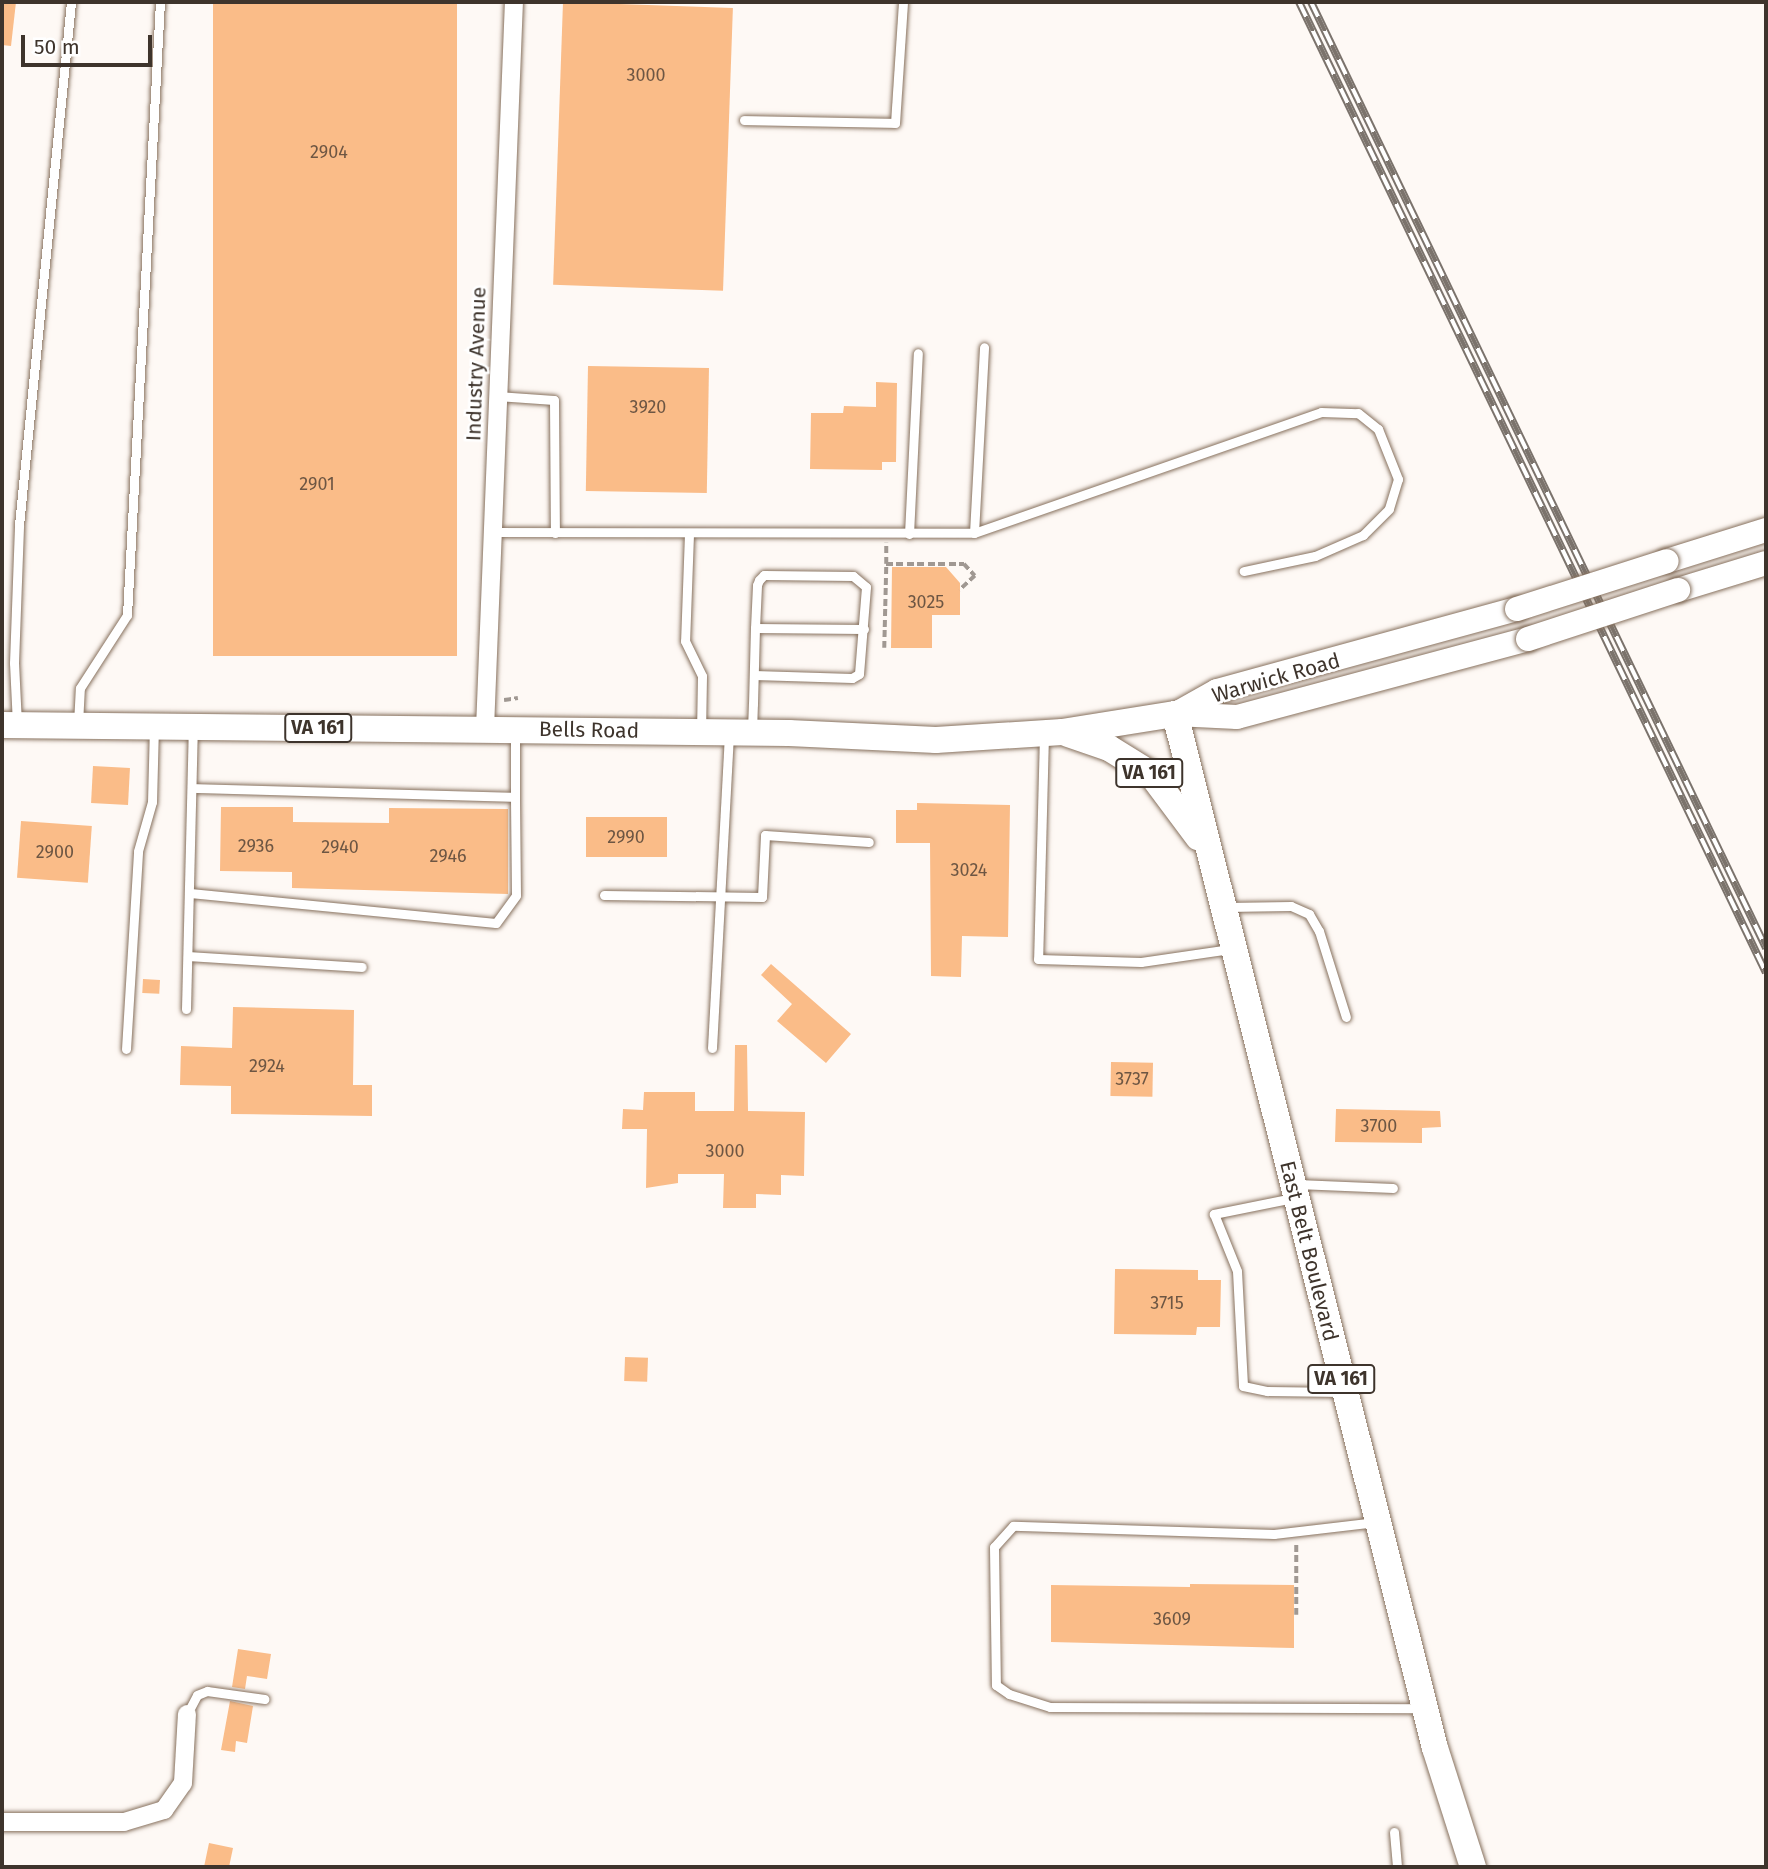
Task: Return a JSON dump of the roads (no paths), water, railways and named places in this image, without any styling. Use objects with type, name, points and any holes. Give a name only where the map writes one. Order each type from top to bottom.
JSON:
[{"type":"main road","name":"Warwick Road","points":[[1175,714],[1217,691],[1517,609],[1766,530]]},
{"type":"main road","name":"Warwick Road","points":[[1175,714],[1237,717],[1528,639],[1766,563]]},
{"type":"main road","name":"Bells Road","points":[[10,725],[701,732],[936,740],[1053,732],[1175,714]]},
{"type":"main road","name":"East Belt Boulevard","points":[[1175,714],[1206,850],[1425,1708],[1473,1867]]},
{"type":"main road","name":"VA 161","points":[[1053,732],[1109,748],[1151,774],[1206,850]]},
{"type":"street","name":"Industry Avenue","points":[[485,729],[514,2]]},
{"type":"street","points":[[2,1822],[124,1822],[164,1810],[183,1783],[187,1714]]},
{"type":"lane","points":[[10,725],[19,524],[71,2]]},
{"type":"lane","points":[[78,726],[80,688],[127,615],[160,2]]},
{"type":"lane","points":[[744,120],[895,123],[903,2]]},
{"type":"lane","points":[[974,533],[984,348]]},
{"type":"lane","points":[[909,534],[918,353]]},
{"type":"lane","points":[[497,396],[554,400],[555,533]]},
{"type":"lane","points":[[492,532],[974,533],[1321,412],[1358,413],[1378,429],[1398,479],[1389,509],[1363,535],[1327,551],[1244,571]]},
{"type":"lane","points":[[689,534],[685,641],[702,676],[701,732]]},
{"type":"lane","points":[[712,1048],[719,897],[741,733],[754,675],[757,585],[764,575],[853,576],[866,587],[862,664],[852,678],[754,675]]},
{"type":"lane","points":[[755,628],[864,629]]},
{"type":"lane","points":[[126,1049],[138,851],[152,803],[154,726]]},
{"type":"lane","points":[[186,1009],[193,727]]},
{"type":"lane","points":[[190,893],[496,923],[516,895],[515,729]]},
{"type":"lane","points":[[1053,732],[1038,958],[1141,962],[1232,948]]},
{"type":"lane","points":[[193,788],[514,797]]},
{"type":"lane","points":[[604,895],[762,897],[765,835],[869,842]]},
{"type":"lane","points":[[1221,907],[1291,906],[1308,914],[1319,931],[1346,1017]]},
{"type":"lane","points":[[188,956],[362,967]]},
{"type":"lane","points":[[1345,1392],[1268,1391],[1243,1386],[1237,1271],[1214,1214],[1293,1191],[1339,1183],[1393,1188]]},
{"type":"lane","points":[[1378,1521],[1274,1534],[1013,1526],[994,1547],[996,1685],[1009,1694],[1050,1707],[1425,1708]]},
{"type":"lane","points":[[187,1714],[197,1695],[207,1691],[264,1699]]},
{"type":"lane","points":[[1394,1832],[1397,1867]]},
{"type":"railway","points":[[1299,2],[1766,973]]},
{"type":"railway","points":[[1311,2],[1766,948]]}]
